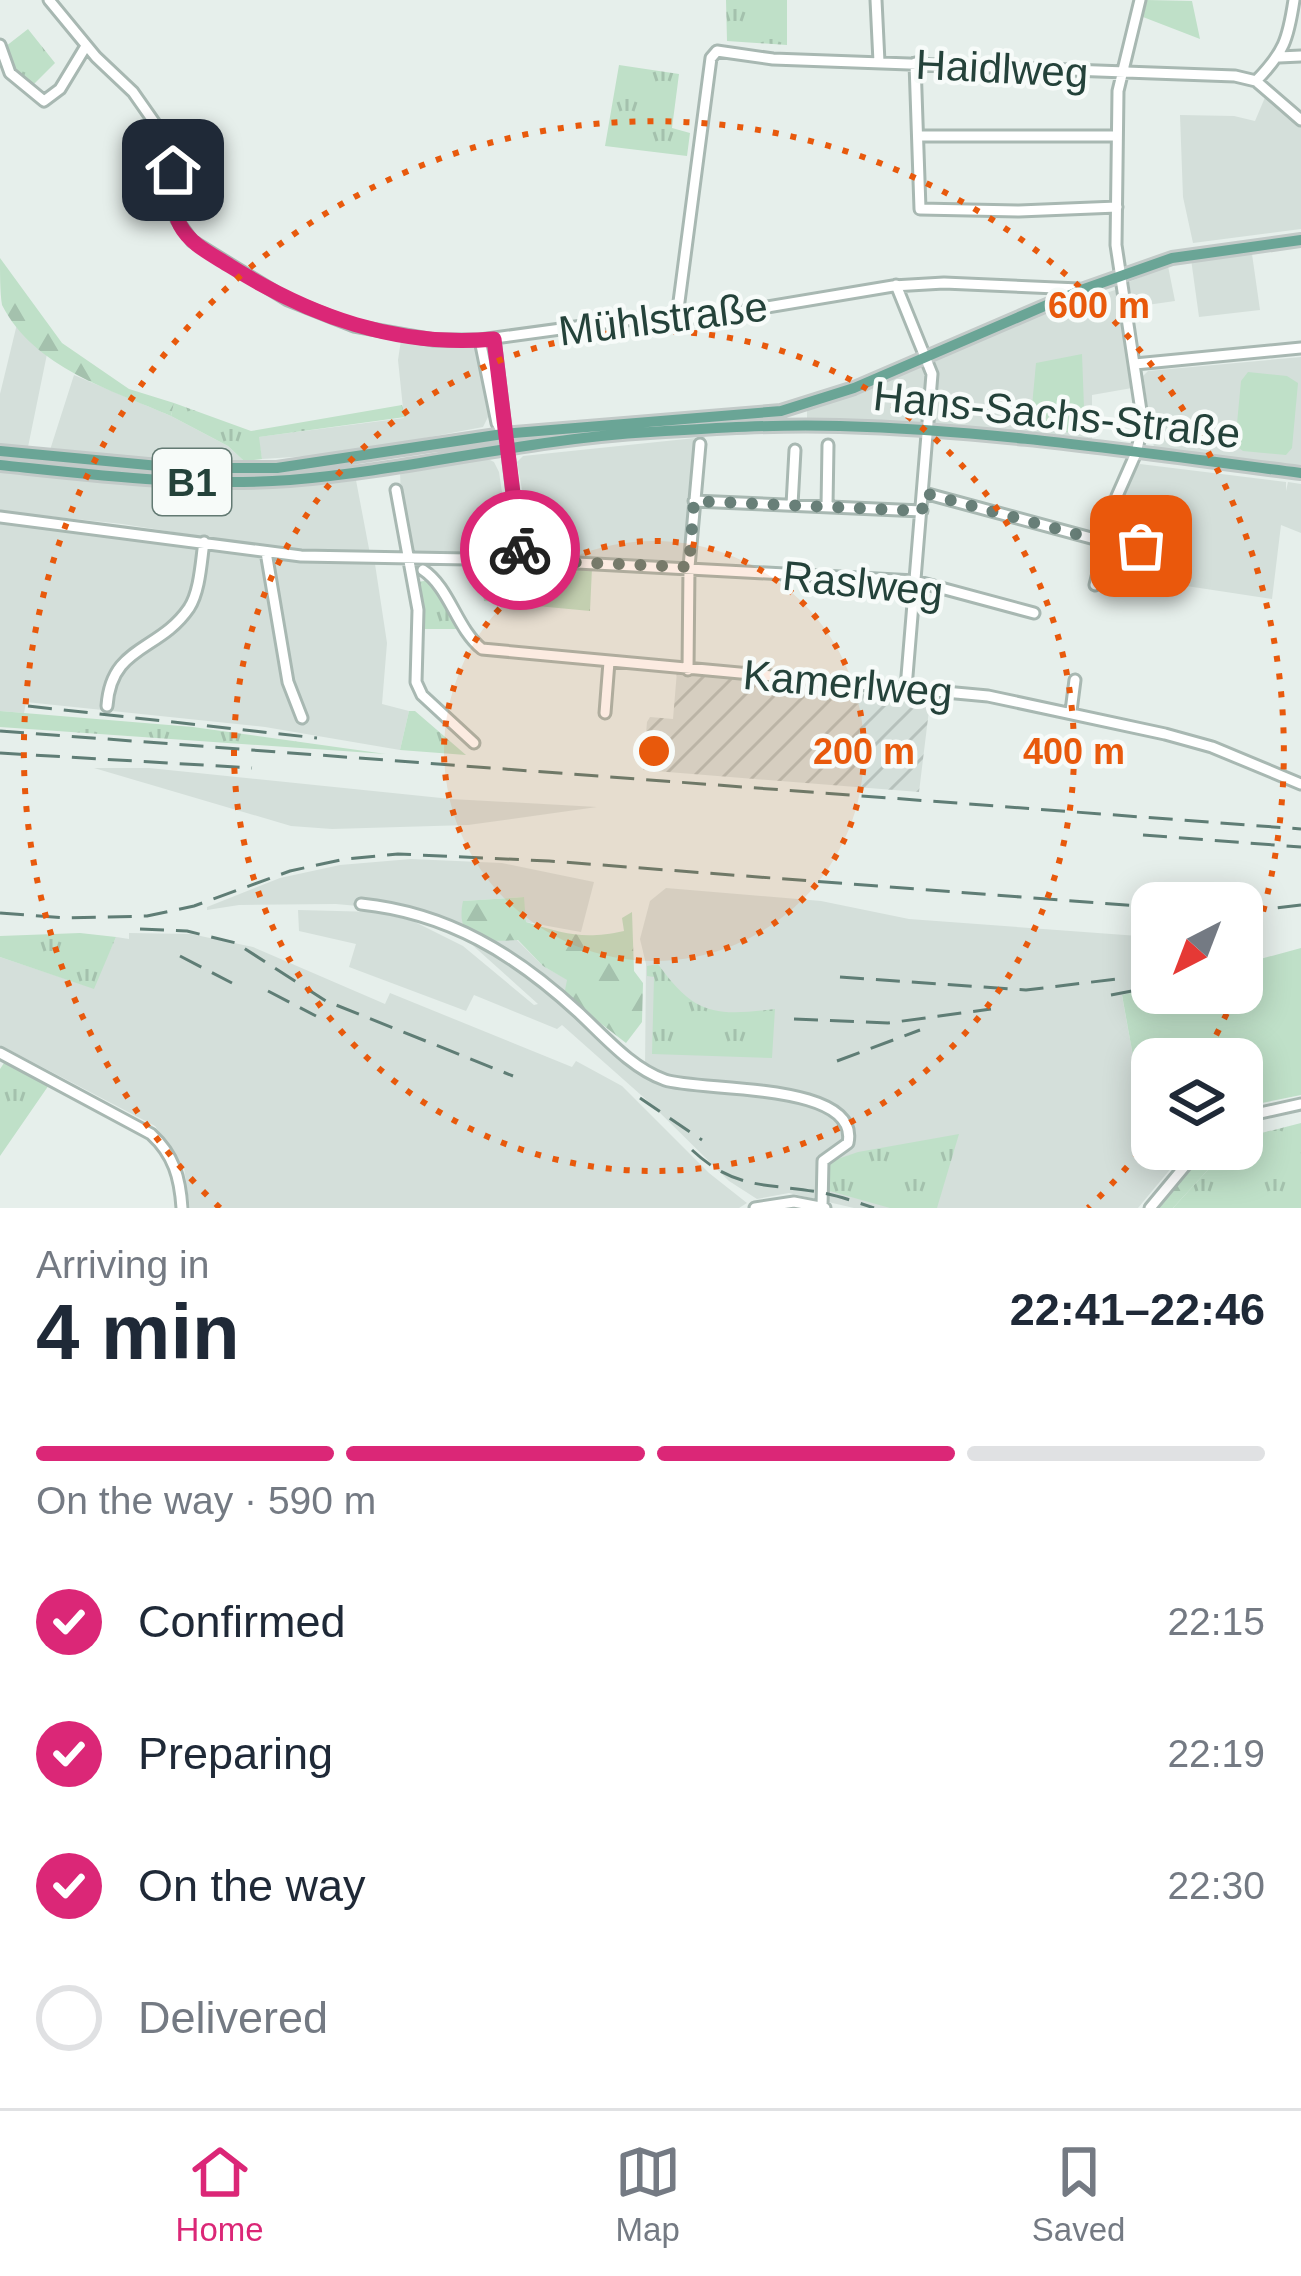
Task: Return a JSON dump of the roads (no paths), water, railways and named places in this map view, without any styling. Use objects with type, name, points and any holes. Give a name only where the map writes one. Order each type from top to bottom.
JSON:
[{"type":"main road","name":"B1","points":[[0,451],[180,468],[244,469],[781,411],[834,395],[1123,274],[1192,253],[1301,240]]},
{"type":"main road","name":"Hans-Sachs-Straße","points":[[504,440],[806,426],[929,431],[1301,473]]},
{"type":"main road","name":"B1","points":[[0,465],[174,481],[243,482],[343,473],[504,440]]},
{"type":"street","name":"Mühlstraße","points":[[50,0],[86,46],[133,92],[163,137],[173,170],[174,209],[191,241],[261,285],[331,319],[410,337],[480,340],[634,320],[700,319],[896,285],[1084,289]]},
{"type":"street","points":[[876,0],[879,62]]},
{"type":"street","points":[[1095,585],[1143,424],[1116,245],[1120,74],[1140,0]]},
{"type":"street","points":[[1294,0],[1288,41],[1256,81],[1301,120]]},
{"type":"street","points":[[0,45],[10,73],[44,101],[60,89],[86,46]]},
{"type":"street","name":"Haidlweg","points":[[677,317],[714,52],[773,59],[1235,76],[1256,81]]},
{"type":"street","points":[[1279,57],[1301,56]]},
{"type":"street","points":[[915,63],[920,209],[1117,207]]},
{"type":"street","points":[[918,136],[1117,136]]},
{"type":"street","points":[[896,285],[932,374],[906,688]]},
{"type":"street","points":[[494,339],[521,560]]},
{"type":"street","points":[[480,340],[496,423],[504,440]]},
{"type":"street","points":[[1135,364],[1301,348]]},
{"type":"street","points":[[688,670],[689,567],[700,444]]},
{"type":"street","points":[[827,506],[828,446]]},
{"type":"street","points":[[793,505],[795,450]]},
{"type":"street","points":[[396,490],[418,610],[416,682],[422,695],[474,742]]},
{"type":"street","points":[[924,493],[1106,542],[1154,548]]},
{"type":"street","points":[[694,501],[922,511]]},
{"type":"street","name":"Raslweg","points":[[0,517],[335,558],[521,560],[915,581],[1034,614]]},
{"type":"street","points":[[107,706],[109,682],[124,659],[161,638],[192,603],[204,542]]},
{"type":"street","points":[[266,552],[288,682],[302,718]]},
{"type":"street","name":"Kamerlweg","points":[[424,570],[434,577],[465,630],[482,649],[988,696],[1071,711],[1211,747],[1301,784]]},
{"type":"street","points":[[604,713],[608,662]]},
{"type":"street","points":[[1071,711],[1076,680]]},
{"type":"street","points":[[361,904],[416,913],[524,964],[626,1056],[664,1080],[806,1098],[844,1119],[848,1143],[823,1161],[824,1208],[794,1202],[755,1208]]},
{"type":"street","points":[[0,1054],[152,1134],[176,1169],[182,1208]]},
{"type":"street","points":[[1263,1112],[1301,1104]]},
{"type":"street","points":[[1150,1208],[1181,1170]]},
{"type":"railway","points":[[28,706],[317,738]]},
{"type":"railway","points":[[0,731],[1301,829]]},
{"type":"railway","points":[[0,753],[252,768]]},
{"type":"railway","points":[[1143,835],[1301,847]]},
{"type":"railway","points":[[0,913],[66,918],[147,916],[194,906],[290,871],[398,854],[1131,905]]},
{"type":"railway","points":[[1263,910],[1301,905]]},
{"type":"railway","points":[[140,929],[187,931],[236,943],[326,1001],[513,1076]]},
{"type":"railway","points":[[180,956],[232,983]]},
{"type":"railway","points":[[840,977],[1026,990],[1117,979]]},
{"type":"railway","points":[[268,991],[316,1016]]},
{"type":"railway","points":[[1111,995],[1131,991]]},
{"type":"railway","points":[[794,1019],[888,1023],[991,1009]]},
{"type":"railway","points":[[837,1061],[920,1030]]},
{"type":"railway","points":[[640,1098],[702,1140]]},
{"type":"railway","points":[[692,1150],[737,1178],[825,1193],[874,1208]]}]
